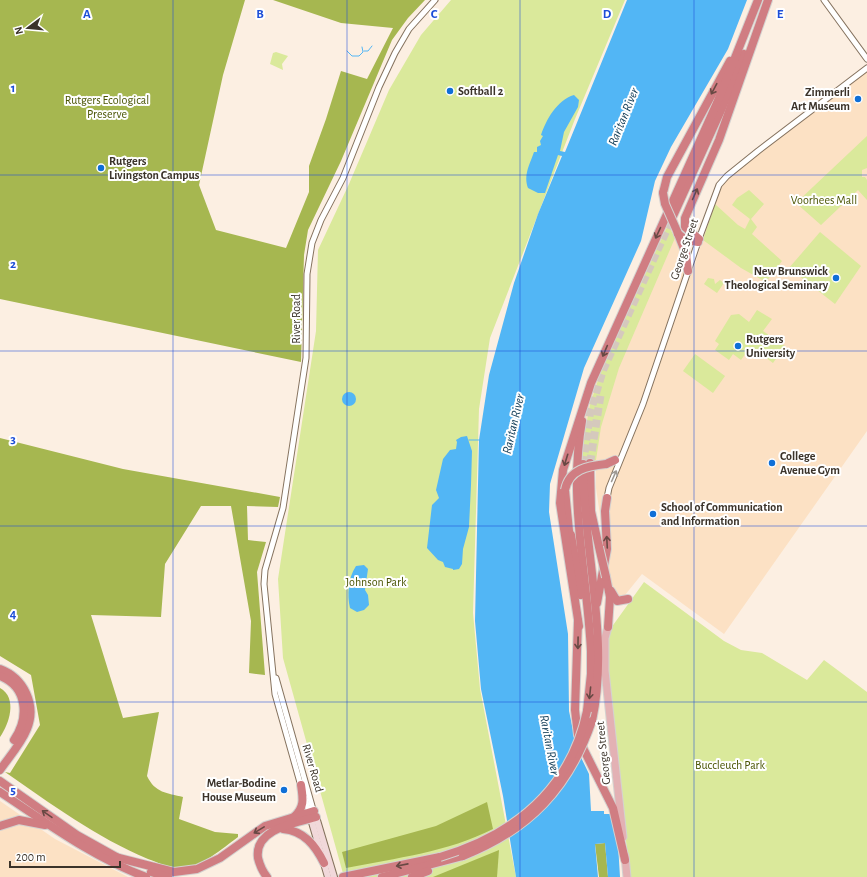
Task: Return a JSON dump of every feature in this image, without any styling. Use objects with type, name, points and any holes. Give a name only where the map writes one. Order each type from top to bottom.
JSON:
[{"type":"highway","points":[[579,626],[560,512],[560,494],[563,470],[591,383],[709,121],[758,0]]},
{"type":"highway","points":[[673,216],[722,108],[765,0]]},
{"type":"highway","points":[[698,240],[685,227],[685,218],[719,140],[768,0]]},
{"type":"highway","points":[[688,271],[683,241],[665,204],[663,193],[667,177],[746,30]]},
{"type":"highway","points":[[683,241],[698,240]]},
{"type":"highway","points":[[412,877],[439,862],[489,839],[514,824],[543,798],[561,774],[570,758],[584,726],[591,674],[590,628],[577,507],[576,481],[579,439],[591,383]]},
{"type":"highway","points":[[615,460],[606,464],[587,466],[577,471],[569,479],[565,490],[579,626],[575,710],[578,735],[613,808],[625,860]]},
{"type":"highway","points":[[382,877],[463,856],[491,844],[515,830],[552,796],[572,768],[580,752],[592,721],[598,680],[596,622],[584,510],[586,463],[591,511],[609,588],[608,627]]},
{"type":"highway","points":[[596,622],[597,598],[607,549],[605,511],[607,498]]},
{"type":"highway","points":[[568,521],[586,627],[591,674]]},
{"type":"highway","points":[[609,588],[617,601],[628,599]]},
{"type":"highway","points":[[0,669],[12,675],[20,683],[28,698],[30,712],[29,724],[25,734],[0,770]]},
{"type":"highway","points":[[0,676],[9,681],[17,689],[22,699],[25,713],[18,734],[0,761]]},
{"type":"highway","points":[[0,781],[4,791],[56,829],[100,857],[146,877]]},
{"type":"highway","points":[[293,817],[300,810],[303,803],[301,785]]},
{"type":"highway","points":[[4,791],[116,857],[140,868],[168,877]]},
{"type":"highway","points":[[116,857],[174,872],[197,869],[220,858],[257,830],[293,817],[312,815]]},
{"type":"highway","points":[[267,877],[260,866],[257,850],[267,834],[278,828],[312,815]]},
{"type":"highway","points":[[0,826],[14,820],[25,820],[56,829]]},
{"type":"highway","points":[[278,828],[293,830],[308,839],[317,849],[324,863]]},
{"type":"highway","points":[[343,877],[439,862]]},
{"type":"main road","name":"George Street","points":[[608,627],[605,642],[605,671],[627,877]]},
{"type":"main road","name":"River Road","points":[[312,815],[328,877]]},
{"type":"main road","name":"River Road","points":[[312,815],[334,877]]},
{"type":"street","name":"River Road","points":[[312,815],[301,785],[275,694],[264,584],[266,570],[283,508],[306,358],[307,274],[312,243],[321,220],[345,173],[392,58],[409,29],[435,0]]},
{"type":"street","points":[[824,0],[867,59]]},
{"type":"street","name":"George Street","points":[[607,498],[608,488],[643,404],[698,240],[717,190],[727,176],[867,68]]},
{"type":"street","points":[[615,460],[628,441]]},
{"type":"street","name":"River Road","points":[[272,666],[312,815]]},
{"type":"shaded area","name":"Rutgers University","points":[[867,71],[867,431],[724,634],[642,574],[621,600],[611,589],[596,488],[596,462],[577,465],[581,427],[598,369],[667,215],[685,261],[694,267],[716,198],[725,181],[738,168]]},
{"type":"shaded area","points":[[0,801],[55,839],[128,877],[0,877]]},
{"type":"green space","name":"Rutgers Ecological Preserve","points":[[0,0],[245,0],[223,75],[199,185],[216,230],[286,248],[309,192],[309,166],[341,71],[367,79],[393,28],[341,23],[273,0],[425,0],[408,18],[392,40],[341,161],[308,230],[304,255],[301,362],[0,299]]},
{"type":"green space","name":"Johnson Park","points":[[451,0],[625,0],[575,119],[490,338],[479,409],[473,613],[480,689],[516,877],[344,877],[283,658],[278,579],[316,331],[318,250],[349,184],[389,90],[421,35]]},
{"type":"green space","points":[[276,52],[288,56],[282,64],[283,70],[270,64],[273,53]]},
{"type":"green space","name":"Voorhees Mall","points":[[867,136],[867,168],[862,170],[862,177],[865,177],[867,180],[867,200],[858,190],[821,225],[796,203]]},
{"type":"green space","points":[[749,190],[764,204],[751,219],[757,227],[752,234],[782,261],[766,282],[741,268],[703,240],[715,204],[738,225],[745,229],[750,219],[732,205],[737,198]]},
{"type":"green space","points":[[668,225],[675,238],[619,368],[601,427],[596,460],[579,462],[590,405],[602,368]]},
{"type":"green space","points":[[820,232],[861,266],[835,304],[789,268]]},
{"type":"green space","points":[[708,278],[714,279],[715,284],[720,280],[724,283],[717,293],[704,284]]},
{"type":"green space","points":[[757,310],[772,319],[763,331],[785,346],[773,363],[757,351],[746,353],[741,360],[733,354],[729,360],[715,350],[719,344],[715,341],[731,315],[739,314],[749,322]]},
{"type":"green space","points":[[695,354],[725,376],[713,393],[683,371]]},
{"type":"green space","points":[[0,438],[123,469],[280,497],[278,507],[247,506],[248,540],[266,542],[257,572],[265,675],[249,673],[251,621],[231,506],[201,506],[165,564],[161,617],[91,615],[123,718],[159,712],[147,776],[150,782],[162,791],[183,797],[179,819],[215,832],[238,834],[238,837],[218,852],[195,866],[180,869],[172,868],[148,859],[110,841],[39,796],[5,772],[10,773],[40,725],[31,675],[0,656]]},
{"type":"green space","name":"Buccleuch Park","points":[[644,582],[724,641],[741,650],[762,653],[807,680],[824,660],[867,692],[867,877],[630,877],[607,669],[608,636],[611,628]]},
{"type":"green space","points":[[0,688],[6,692],[9,698],[10,711],[9,718],[0,737]]},
{"type":"green space","points":[[487,802],[493,829],[476,837],[440,849],[346,868],[342,852],[436,826]]},
{"type":"green space","points":[[605,843],[608,877],[599,877],[595,844]]},
{"type":"green space","points":[[499,850],[497,877],[433,877]]},
{"type":"water","name":"Raritan River","points":[[627,0],[747,0],[728,49],[671,147],[655,181],[641,241],[584,368],[550,484],[549,512],[568,634],[569,711],[577,749],[589,774],[591,811],[604,811],[604,814],[611,814],[618,844],[620,877],[608,877],[605,843],[595,844],[598,877],[516,877],[503,796],[481,689],[475,621],[479,440],[489,375],[514,283],[538,214],[562,156],[558,155],[545,193],[538,193],[528,188],[526,179],[529,165],[534,152],[537,152],[537,147],[541,145],[540,141],[543,136],[541,135],[549,117],[562,101],[574,95],[579,100],[578,107],[564,132],[560,151],[565,152]]},
{"type":"water","points":[[349,392],[354,394],[356,399],[354,404],[349,406],[344,404],[342,399],[344,394]]},
{"type":"water","points":[[467,436],[472,451],[469,527],[463,549],[462,564],[459,569],[453,570],[445,567],[443,562],[438,560],[427,548],[432,505],[439,498],[436,490],[443,459],[450,450],[456,449],[456,440]]},
{"type":"water","points":[[364,565],[368,569],[365,590],[368,595],[369,605],[364,610],[357,612],[350,608],[349,587],[351,576],[356,566]]},
{"type":"waterway","points":[[364,51],[368,51],[372,46]]},
{"type":"waterway","points":[[347,51],[352,56],[359,56],[363,52],[362,47]]},
{"type":"waterway","points":[[469,440],[479,440]]},
{"type":"tunnel","points":[[583,464],[590,413],[603,370],[673,216]]},
{"type":"tunnel","points":[[590,463],[601,392]]},
{"type":"place","name":"Softball 2","points":[[450,91]]},
{"type":"place","name":"Zimmerli Art Museum","points":[[858,99]]},
{"type":"place","name":"Rutgers Livingston Campus","points":[[101,168]]},
{"type":"place","name":"New Brunswick Theological Seminary","points":[[836,278]]},
{"type":"place","name":"Rutgers University","points":[[738,346]]},
{"type":"place","name":"College Avenue Gym","points":[[772,463]]},
{"type":"place","name":"School of Communication and Information","points":[[653,514]]},
{"type":"place","name":"Metlar-Bodine House Museum","points":[[284,790]]}]
